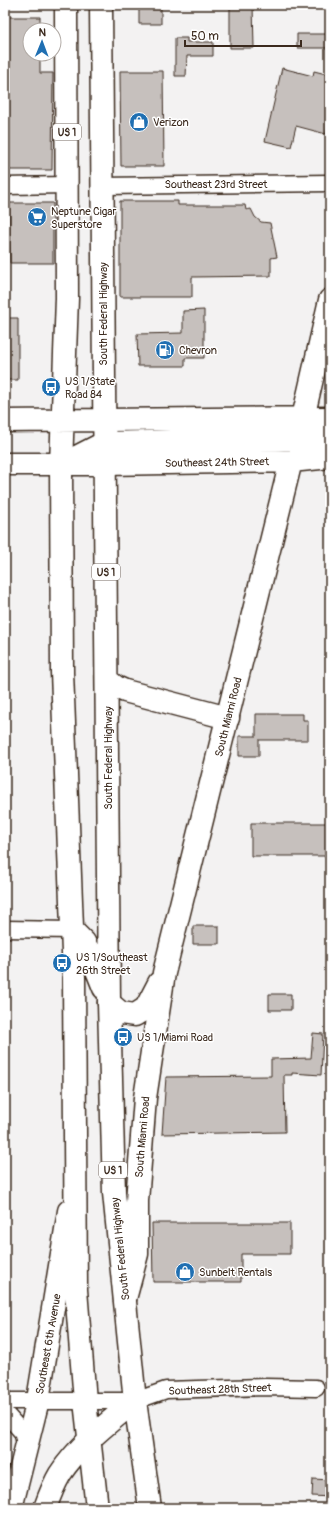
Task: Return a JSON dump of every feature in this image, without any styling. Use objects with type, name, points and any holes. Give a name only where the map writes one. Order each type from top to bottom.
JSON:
[{"type":"main road","name":"US 1","points":[[66,5],[68,185],[61,465],[63,701],[72,930],[76,1290],[89,1439],[97,1508]]},
{"type":"main road","name":"South Federal Highway","points":[[101,5],[109,1002],[114,1193],[135,1401],[150,1508]]},
{"type":"main road","points":[[303,418],[330,300]]},
{"type":"main road","points":[[5,421],[330,418]]},
{"type":"main road","points":[[61,465],[104,443],[330,438]]},
{"type":"main road","name":"Southeast 24th Street","points":[[5,464],[61,465],[291,461],[330,457]]},
{"type":"main road","name":"South Miami Road","points":[[125,1301],[137,1254],[136,1201],[145,1098],[164,973],[291,461]]},
{"type":"main road","points":[[107,680],[116,687],[125,691],[228,718]]},
{"type":"main road","points":[[72,930],[84,942],[92,958],[109,1002]]},
{"type":"main road","name":"South Miami Road","points":[[109,1002],[121,1013],[135,1015],[146,1008],[164,973]]},
{"type":"main road","name":"Southeast 6th Avenue","points":[[11,1508],[38,1400],[75,1178]]},
{"type":"main road","points":[[45,1508],[60,1474],[89,1439],[135,1401]]},
{"type":"street","name":"Southeast 23rd Street","points":[[103,186],[330,184]]},
{"type":"street","points":[[5,186],[68,185]]},
{"type":"street","points":[[5,929],[72,930]]},
{"type":"street","name":"Southeast 28th Street","points":[[5,1401],[135,1401],[166,1390],[265,1387],[316,1388]]},
{"type":"street","points":[[5,1412],[22,1432],[26,1446]]},
{"type":"building","points":[[139,5],[161,5],[161,24],[139,24]]},
{"type":"building","points":[[230,5],[253,5],[254,48],[230,48]]},
{"type":"building","points":[[5,17],[40,17],[40,22],[22,22],[22,62],[40,62],[40,73],[53,73],[52,170],[7,170],[8,54],[5,54]]},
{"type":"building","points":[[297,34],[330,34],[330,48],[297,48]]},
{"type":"building","points":[[175,38],[187,38],[187,42],[213,42],[213,56],[187,56],[186,76],[175,76]]},
{"type":"building","points":[[282,68],[313,76],[314,71],[330,75],[330,119],[326,134],[296,126],[291,147],[265,141]]},
{"type":"building","points":[[120,71],[163,71],[164,166],[121,166]]},
{"type":"building","points":[[120,201],[178,201],[178,205],[245,205],[246,210],[251,209],[255,217],[261,222],[270,223],[277,257],[271,258],[271,276],[192,277],[192,297],[120,297]]},
{"type":"building","points":[[9,203],[53,203],[53,263],[10,263]]},
{"type":"building","points":[[204,310],[204,358],[185,358],[185,366],[138,366],[137,334],[183,333],[183,311]]},
{"type":"building","points":[[5,318],[18,318],[18,380],[5,380]]},
{"type":"building","points":[[256,714],[303,714],[303,720],[308,720],[308,740],[259,740],[259,756],[239,756],[239,736],[256,736]]},
{"type":"building","points":[[251,823],[330,823],[330,856],[251,856]]},
{"type":"building","points":[[193,926],[219,926],[219,944],[193,944]]},
{"type":"building","points":[[269,994],[291,994],[291,1010],[269,1010]]},
{"type":"building","points":[[313,1033],[323,1034],[321,1075],[292,1073],[292,1075],[284,1075],[285,1132],[162,1134],[166,1077],[271,1076],[271,1059],[311,1058]]},
{"type":"building","points":[[152,1223],[290,1223],[290,1254],[241,1254],[241,1282],[153,1282]]},
{"type":"building","points":[[313,1479],[330,1480],[330,1497],[312,1496]]},
{"type":"place","name":"Verizon","points":[[139,122]]},
{"type":"place","name":"Neptune Cigar Superstore","points":[[37,217]]},
{"type":"place","name":"Chevron","points":[[165,350]]},
{"type":"place","name":"US 1/State Road 84","points":[[51,387]]},
{"type":"place","name":"US 1/Southeast 26th Street","points":[[62,963]]},
{"type":"place","name":"US 1/Miami Road","points":[[123,1037]]},
{"type":"place","name":"Sunbelt Rentals","points":[[185,1272]]}]
